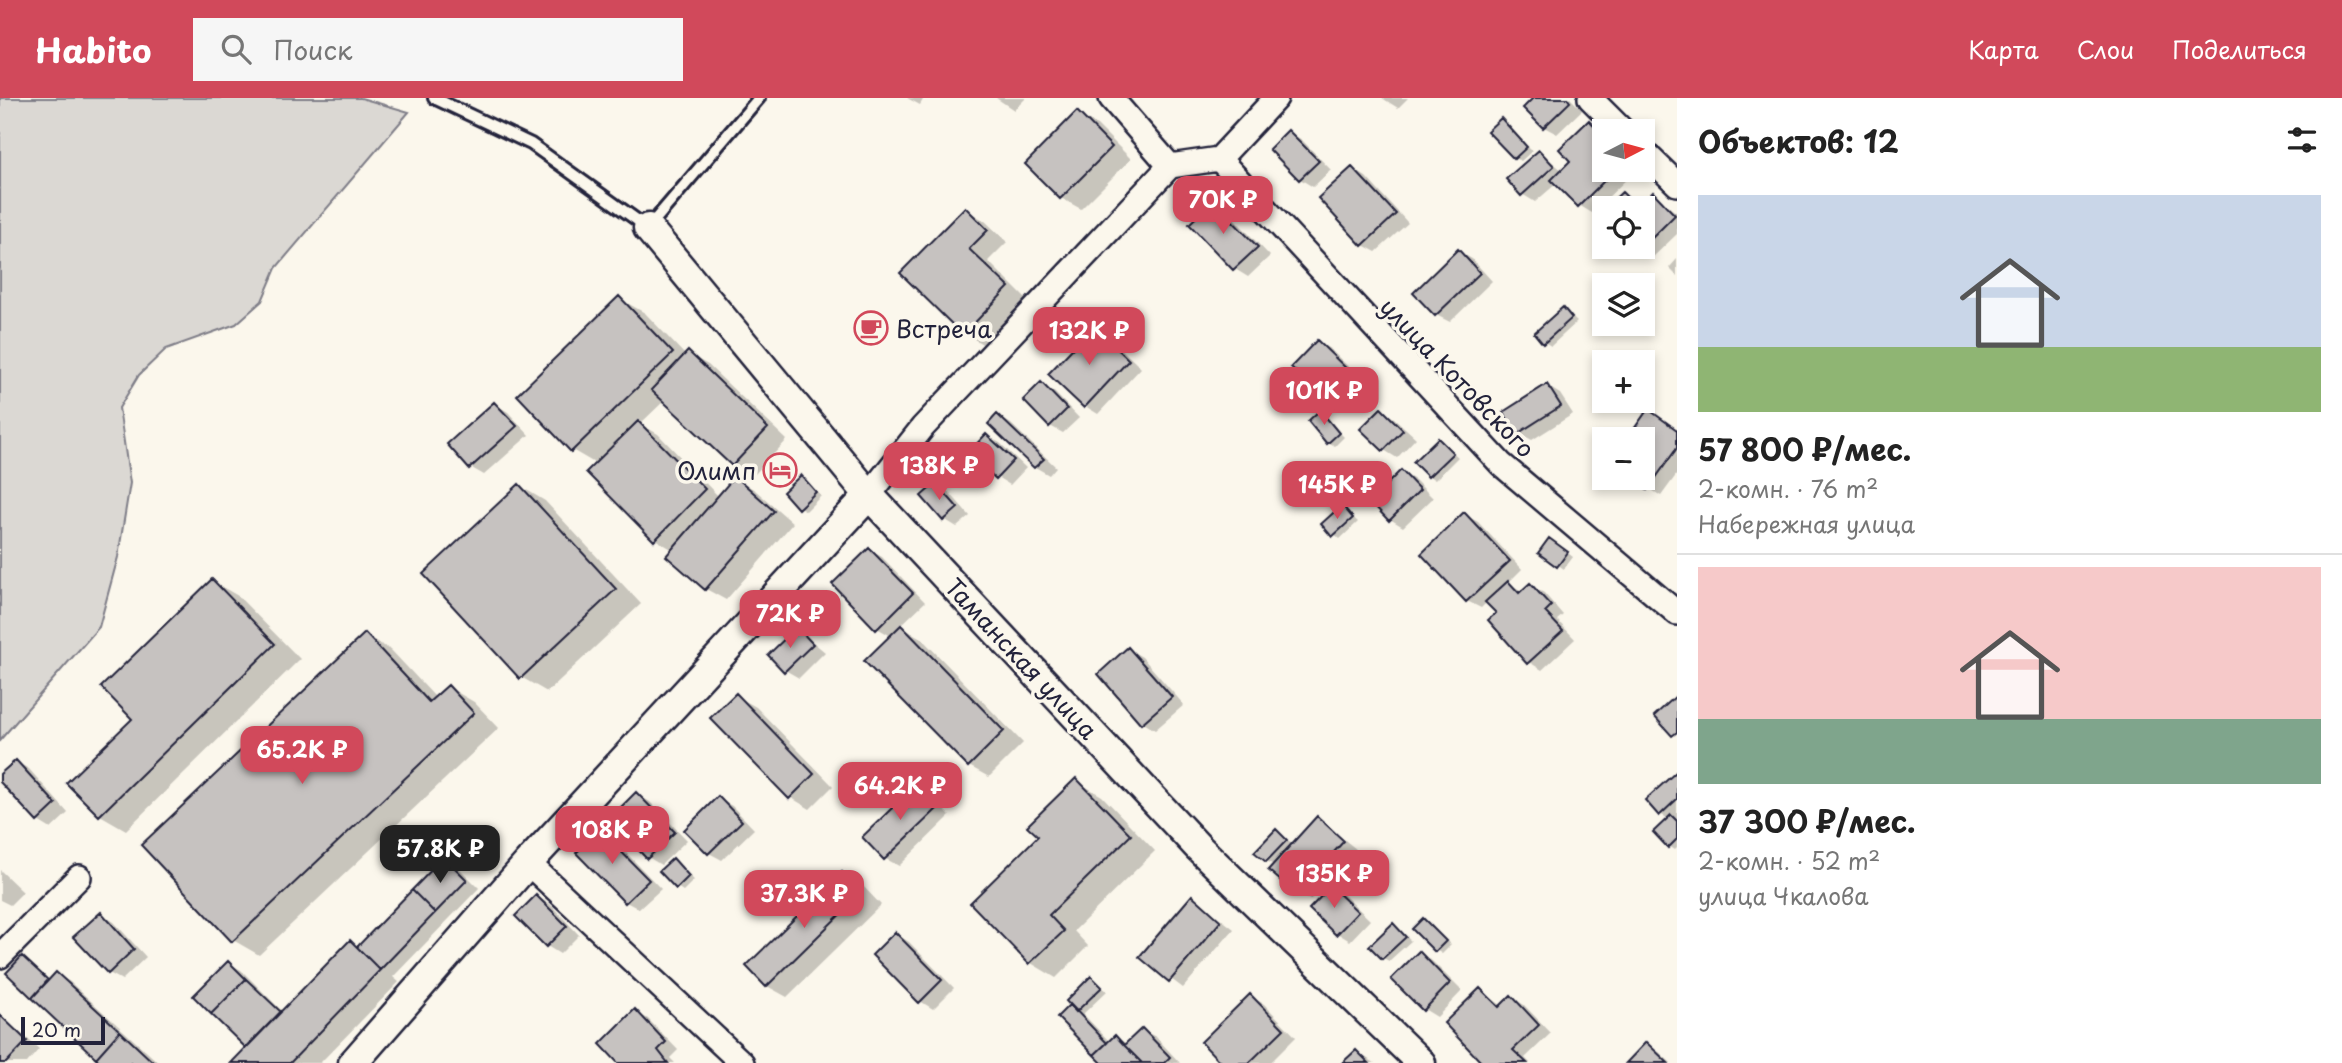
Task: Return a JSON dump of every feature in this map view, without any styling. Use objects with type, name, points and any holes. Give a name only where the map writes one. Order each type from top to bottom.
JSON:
[{"type":"street","points":[[1111,98],[1170,166]]},
{"type":"street","points":[[353,1063],[528,863],[869,495],[923,427],[1170,166],[1219,159],[1276,98]]},
{"type":"street","points":[[1590,98],[1611,119]]},
{"type":"street","name":"улица Котовского","points":[[1219,159],[1501,464],[1677,613]]},
{"type":"street","points":[[1656,164],[1677,184]]},
{"type":"street","name":"Таманская улица","points":[[648,228],[869,495],[1199,848],[1421,1063]]},
{"type":"street","points":[[528,863],[742,1063]]},
{"type":"street","points":[[0,956],[79,877]]},
{"type":"lane","points":[[434,98],[531,144],[648,228],[759,98]]},
{"type":"shaded area","points":[[0,98],[361,98],[409,112],[276,268],[262,301],[236,324],[166,349],[139,375],[119,408],[130,483],[118,557],[99,627],[0,740]]},
{"type":"building","points":[[1533,98],[1567,98],[1570,102],[1543,128],[1523,108]]},
{"type":"building","points":[[1077,111],[1112,147],[1060,199],[1025,164]]},
{"type":"building","points":[[1501,118],[1527,147],[1514,159],[1487,131]]},
{"type":"building","points":[[1589,120],[1592,123],[1592,182],[1603,182],[1578,207],[1551,180],[1570,161],[1559,149]]},
{"type":"building","points":[[1288,130],[1319,161],[1299,180],[1269,149]]},
{"type":"building","points":[[1539,150],[1554,166],[1521,196],[1506,179]]},
{"type":"building","points":[[1352,167],[1396,214],[1362,246],[1318,198]]},
{"type":"building","points":[[1653,192],[1675,215],[1655,235],[1655,196],[1649,196]]},
{"type":"building","points":[[1213,201],[1258,247],[1233,270],[1189,224]]},
{"type":"building","points":[[965,207],[988,230],[969,249],[1009,287],[963,335],[900,273]]},
{"type":"building","points":[[1458,249],[1480,273],[1435,316],[1413,293]]},
{"type":"building","points":[[619,296],[673,353],[571,452],[517,395]]},
{"type":"building","points":[[1563,307],[1572,318],[1543,344],[1534,333]]},
{"type":"building","points":[[1094,326],[1129,360],[1084,408],[1048,374]]},
{"type":"building","points":[[1317,340],[1354,376],[1328,403],[1291,367]]},
{"type":"building","points":[[688,351],[768,428],[732,466],[651,390]]},
{"type":"building","points":[[1041,382],[1067,409],[1049,427],[1023,400]]},
{"type":"building","points":[[1547,384],[1561,406],[1517,434],[1503,412]]},
{"type":"building","points":[[494,402],[517,426],[469,469],[447,444]]},
{"type":"building","points":[[1381,408],[1403,430],[1383,451],[1360,429]]},
{"type":"building","points":[[1320,410],[1339,433],[1327,444],[1308,421]]},
{"type":"building","points":[[1645,413],[1654,413],[1677,430],[1677,448],[1655,479],[1655,427],[1635,427]]},
{"type":"building","points":[[997,414],[1044,459],[1034,468],[988,424]]},
{"type":"building","points":[[638,421],[705,489],[654,541],[586,472]]},
{"type":"building","points":[[986,434],[1014,460],[996,479],[968,453]]},
{"type":"building","points":[[1438,438],[1453,453],[1428,477],[1413,462]]},
{"type":"building","points":[[1401,470],[1420,490],[1389,521],[1370,501]]},
{"type":"building","points":[[801,475],[816,492],[798,509],[783,492]]},
{"type":"building","points":[[735,476],[774,511],[705,590],[666,556]]},
{"type":"building","points":[[936,483],[958,508],[943,521],[921,496]]},
{"type":"building","points":[[519,484],[616,589],[520,679],[423,574]]},
{"type":"building","points":[[1342,505],[1353,518],[1332,537],[1321,524]]},
{"type":"building","points":[[1464,512],[1510,561],[1466,602],[1421,554]]},
{"type":"building","points":[[1549,538],[1568,552],[1557,567],[1538,553]]},
{"type":"building","points":[[869,548],[913,593],[876,630],[832,584]]},
{"type":"building","points":[[212,579],[275,644],[99,816],[66,783],[132,719],[101,687]]},
{"type":"building","points":[[1508,581],[1519,593],[1530,583],[1551,606],[1545,612],[1563,631],[1527,664],[1488,620],[1496,613],[1485,602]]},
{"type":"building","points":[[901,625],[1004,731],[968,767],[864,661]]},
{"type":"building","points":[[797,627],[813,644],[784,672],[768,655]]},
{"type":"building","points":[[365,633],[429,702],[448,685],[474,713],[232,942],[141,845]]},
{"type":"building","points":[[1128,647],[1172,697],[1141,724],[1098,674]]},
{"type":"building","points":[[736,693],[814,774],[789,799],[710,718]]},
{"type":"building","points":[[1677,695],[1677,732],[1672,736],[1654,716]]},
{"type":"building","points":[[16,760],[56,804],[37,822],[0,782],[0,774]]},
{"type":"building","points":[[1677,771],[1677,799],[1659,816],[1645,800]]},
{"type":"building","points":[[1076,778],[1131,835],[1049,915],[1064,931],[1029,964],[970,903],[1038,836],[1027,826]]},
{"type":"building","points":[[916,785],[938,808],[884,860],[862,837]]},
{"type":"building","points":[[636,792],[675,832],[647,859],[609,819]]},
{"type":"building","points":[[718,796],[742,821],[708,854],[684,830]]},
{"type":"building","points":[[1671,815],[1677,821],[1677,839],[1668,848],[1653,832]]},
{"type":"building","points":[[1317,816],[1344,841],[1296,894],[1268,870]]},
{"type":"building","points":[[1276,829],[1287,840],[1266,862],[1254,852]]},
{"type":"building","points":[[600,830],[649,880],[625,903],[576,853]]},
{"type":"building","points":[[444,857],[467,880],[435,913],[412,890]]},
{"type":"building","points":[[673,858],[689,876],[676,889],[659,871]]},
{"type":"building","points":[[842,872],[862,893],[766,987],[746,966]]},
{"type":"building","points":[[1331,886],[1358,912],[1336,935],[1309,909]]},
{"type":"building","points":[[412,890],[435,913],[380,970],[357,947]]},
{"type":"building","points":[[536,895],[567,926],[546,947],[515,916]]},
{"type":"building","points":[[1192,895],[1221,921],[1169,982],[1139,957]]},
{"type":"building","points":[[101,912],[134,949],[108,974],[73,937]]},
{"type":"building","points":[[1423,918],[1446,941],[1435,952],[1412,929]]},
{"type":"building","points":[[1393,923],[1406,937],[1382,959],[1369,946]]},
{"type":"building","points":[[895,932],[942,980],[919,1003],[872,955]]},
{"type":"building","points":[[350,940],[380,970],[290,1063],[231,1063]]},
{"type":"building","points":[[1419,951],[1450,983],[1423,1011],[1391,979]]},
{"type":"building","points":[[22,956],[48,980],[32,998],[6,973]]},
{"type":"building","points":[[228,961],[246,979],[211,1014],[193,996]]},
{"type":"building","points":[[56,972],[120,1031],[96,1058],[32,998]]},
{"type":"building","points":[[1091,976],[1102,987],[1076,1012],[1066,1001]]},
{"type":"building","points":[[246,979],[281,1012],[246,1048],[211,1014]]},
{"type":"building","points":[[1480,988],[1499,1007],[1511,995],[1539,1025],[1513,1050],[1527,1063],[1482,1063],[1444,1023]]},
{"type":"building","points":[[1250,994],[1284,1029],[1249,1063],[1221,1063],[1201,1042]]},
{"type":"building","points":[[1070,1004],[1107,1043],[1094,1055],[1057,1017]]},
{"type":"building","points":[[635,1009],[666,1042],[658,1050],[668,1063],[618,1063],[600,1044]]},
{"type":"building","points":[[0,1015],[27,1041],[6,1063],[0,1063]]},
{"type":"building","points":[[1142,1028],[1170,1057],[1164,1063],[1142,1063],[1124,1045]]},
{"type":"building","points":[[120,1031],[154,1063],[101,1063],[96,1058]]},
{"type":"building","points":[[1115,1035],[1142,1063],[1102,1063],[1094,1055]]},
{"type":"building","points":[[1646,1042],[1668,1063],[1626,1063]]},
{"type":"building","points":[[1356,1050],[1369,1063],[1342,1063]]},
{"type":"place","name":"Встреча","points":[[871,328]]},
{"type":"place","name":"Олимп","points":[[780,470]]}]
